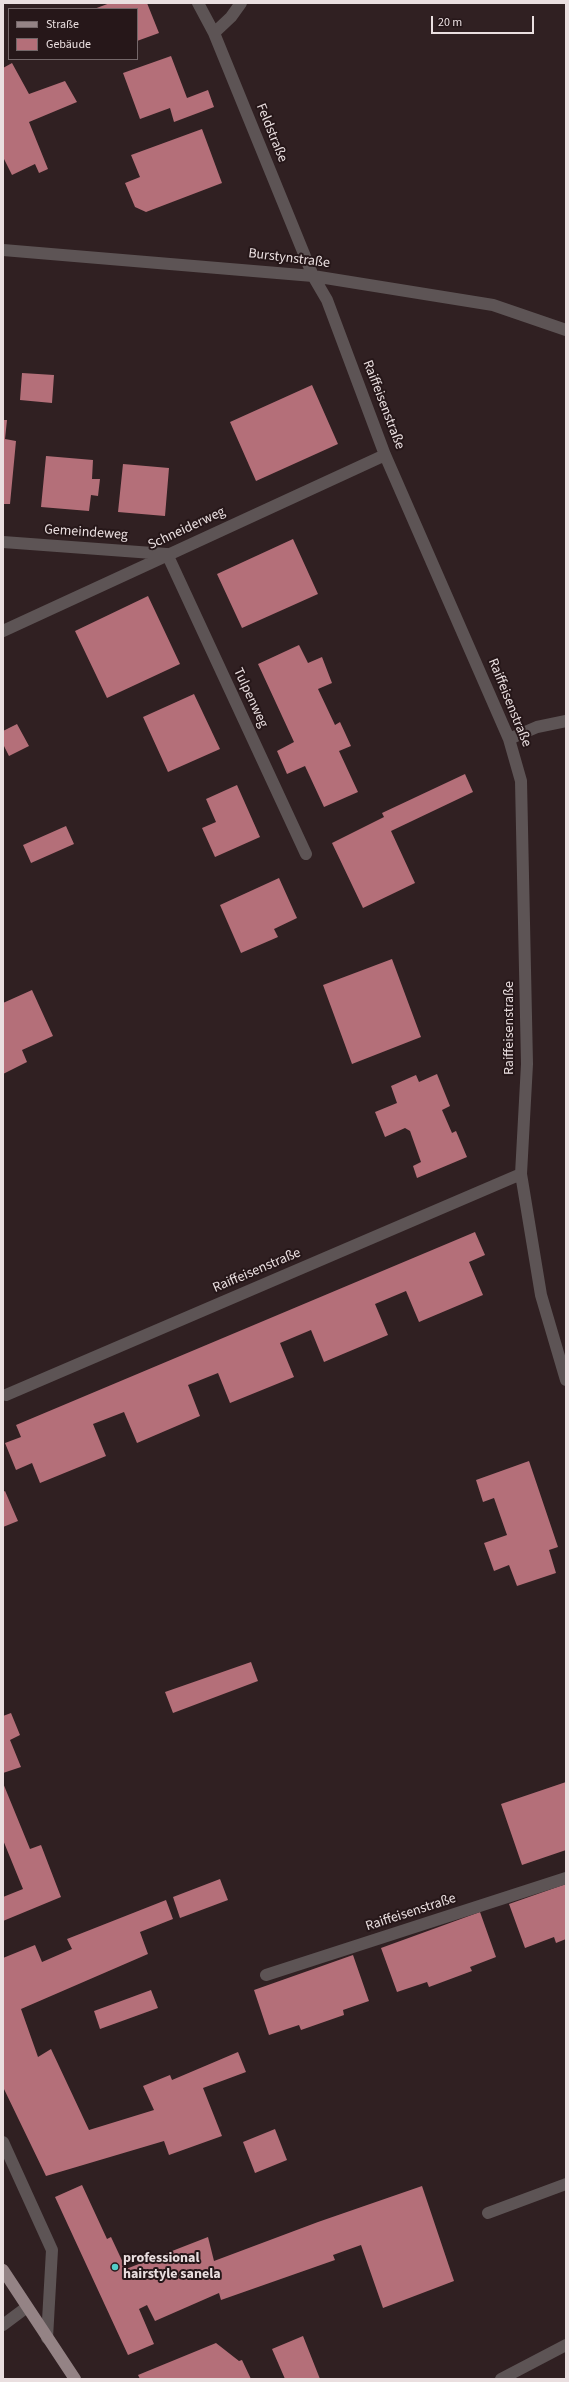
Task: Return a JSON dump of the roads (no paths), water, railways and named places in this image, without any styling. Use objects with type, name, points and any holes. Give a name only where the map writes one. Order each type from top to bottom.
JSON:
[{"type":"main road","points":[[3,2270],[75,2379]]},
{"type":"street","name":"Feldstraße","points":[[198,3],[214,33],[313,276]]},
{"type":"street","points":[[214,33],[231,17],[241,3]]},
{"type":"street","name":"Burstynstraße","points":[[3,250],[198,264],[313,276],[493,305],[566,330]]},
{"type":"street","name":"Raiffeisenstraße","points":[[313,276],[327,300],[385,455],[509,739],[521,781],[527,1064],[521,1174],[541,1295],[566,1380]]},
{"type":"street","name":"Schneiderweg","points":[[3,631],[167,554],[385,455]]},
{"type":"street","name":"Gemeindeweg","points":[[3,542],[167,554]]},
{"type":"street","name":"Tulpenweg","points":[[167,554],[306,854]]},
{"type":"street","points":[[509,739],[537,727],[566,721]]},
{"type":"street","name":"Raiffeisenstraße","points":[[6,1395],[521,1174]]},
{"type":"street","name":"Raiffeisenstraße","points":[[266,1975],[566,1878]]},
{"type":"street","points":[[3,2142],[52,2250],[48,2338]]},
{"type":"street","points":[[488,2213],[566,2184]]},
{"type":"street","points":[[3,2325],[27,2307]]},
{"type":"street","points":[[501,2379],[566,2345]]},
{"type":"place","name":"professional hairstyle sanela","points":[[115,2267]]}]
